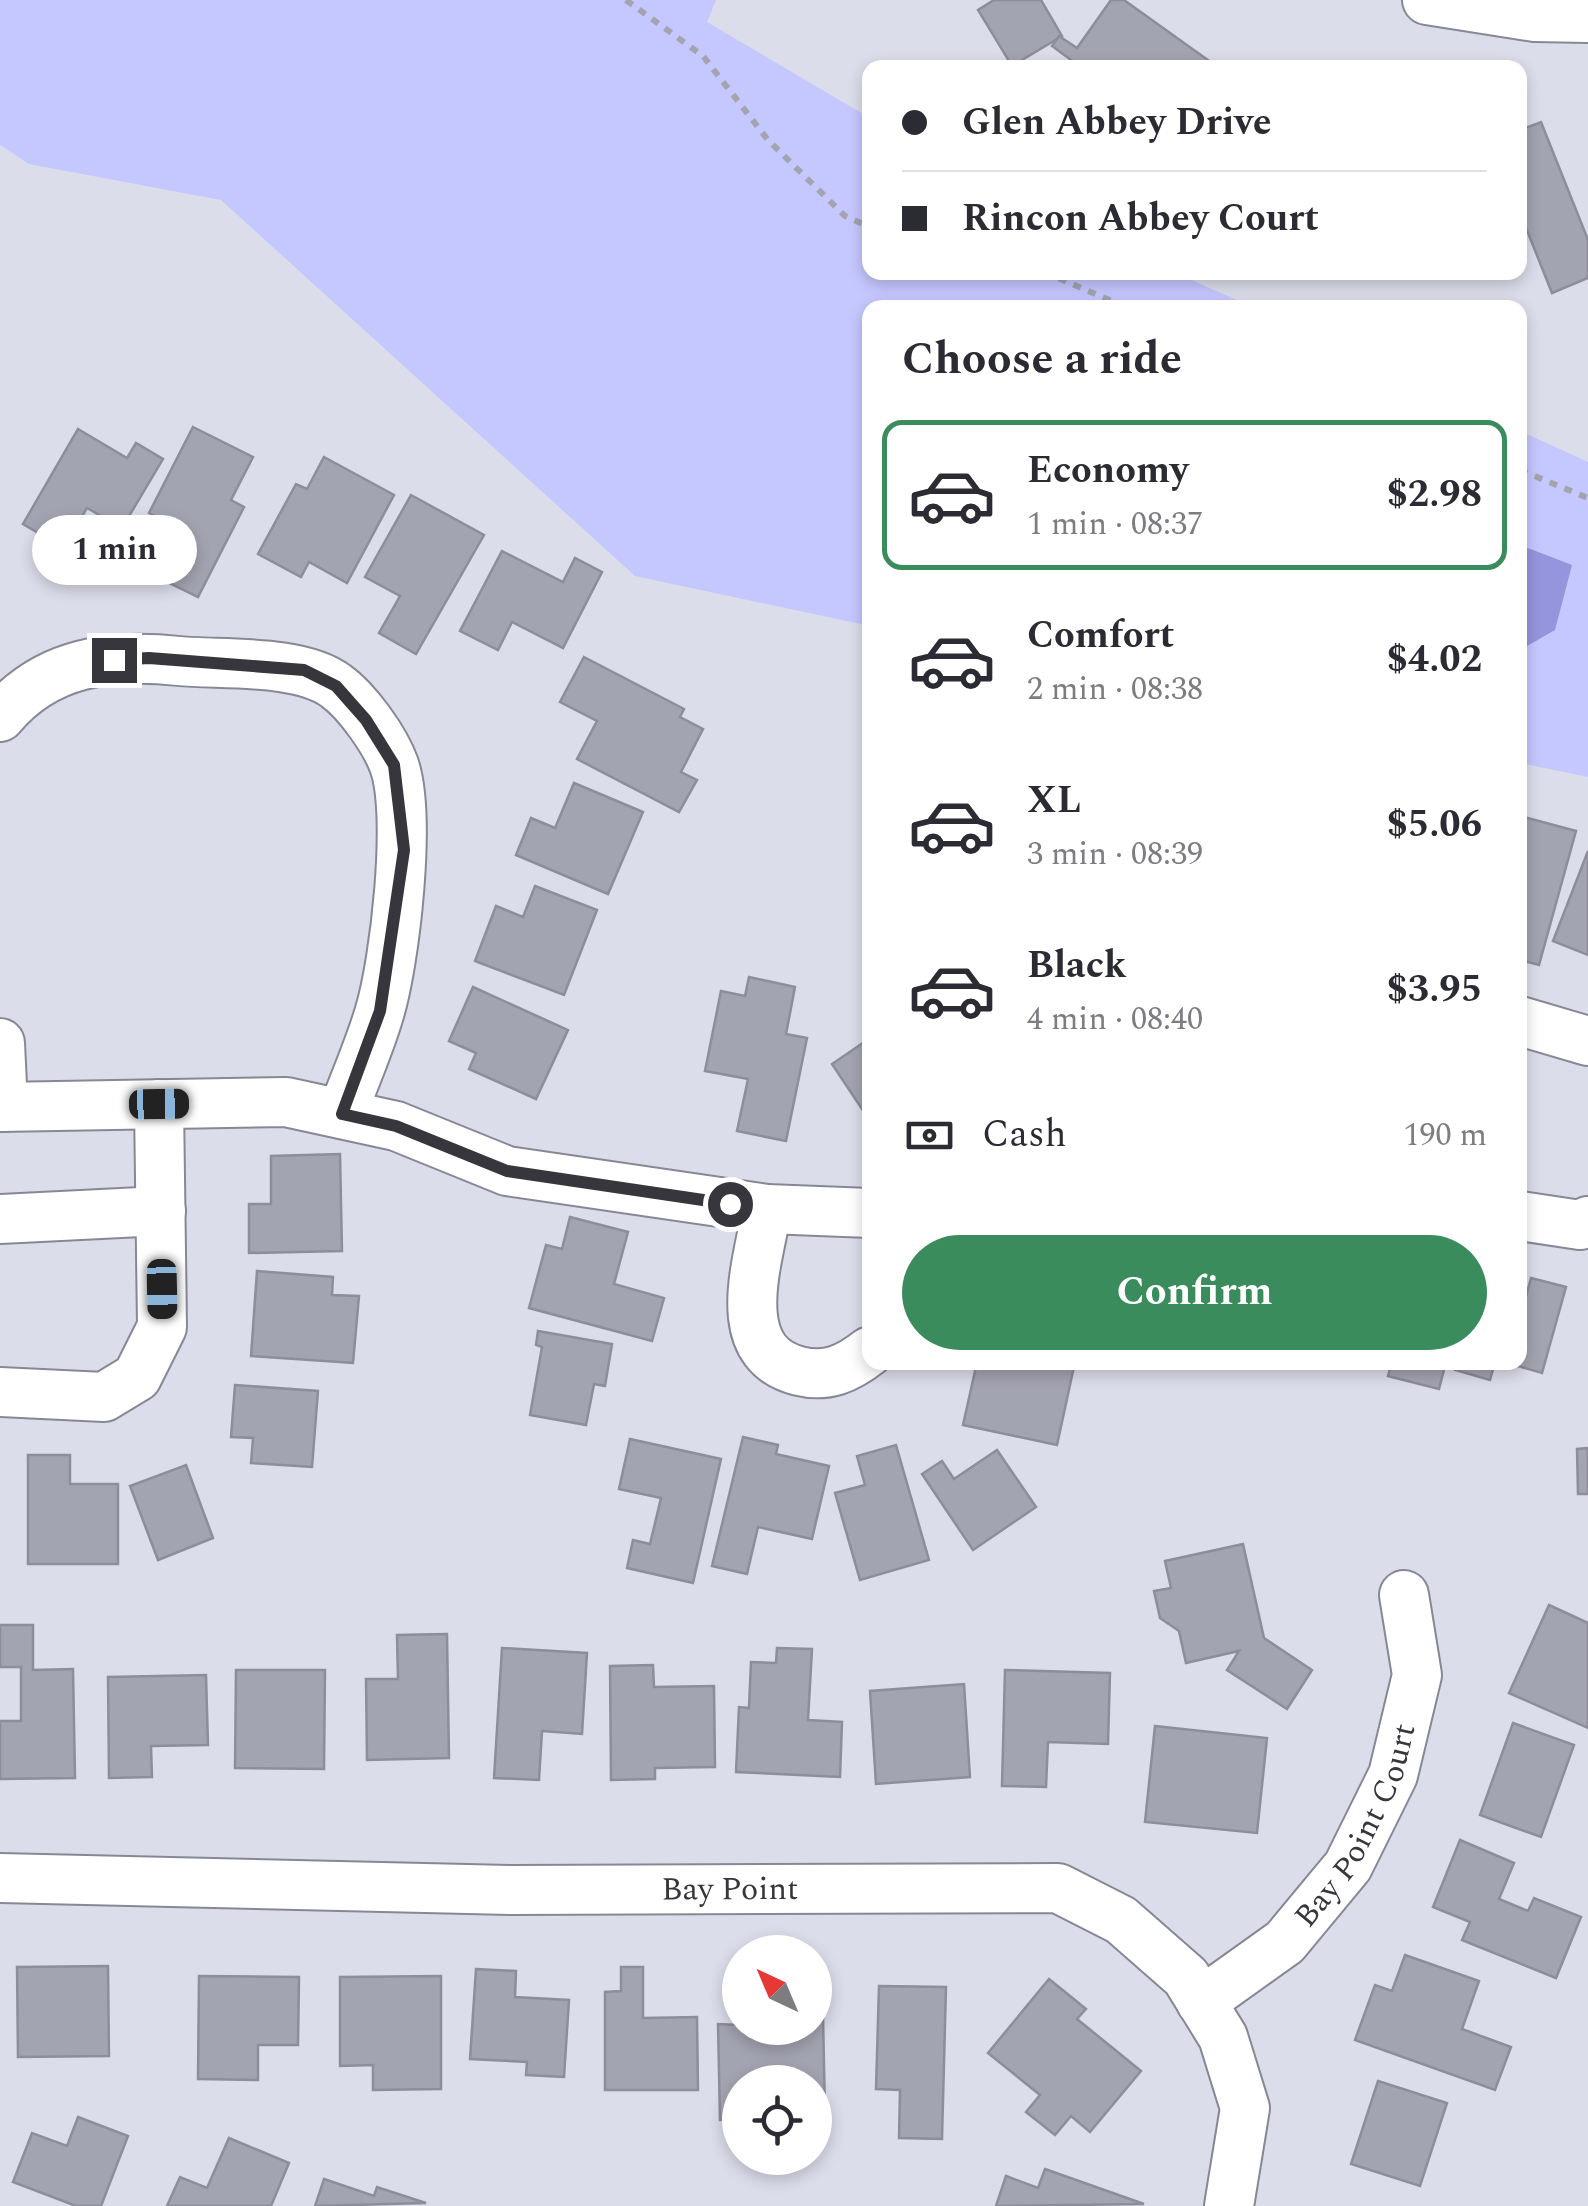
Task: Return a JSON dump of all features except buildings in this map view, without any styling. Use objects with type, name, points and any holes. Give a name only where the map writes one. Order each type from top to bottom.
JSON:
[{"type":"street","points":[[1427,0],[1534,17],[1588,18]]},
{"type":"street","points":[[0,717],[35,682],[79,662],[149,658],[304,670],[336,686],[346,697],[394,765],[404,850],[380,1011],[342,1114]]},
{"type":"street","points":[[1527,1024],[1588,1041]]},
{"type":"street","points":[[0,1043],[2,1108],[286,1102],[396,1126],[507,1171],[767,1209],[862,1213]]},
{"type":"street","points":[[0,1392],[104,1396],[137,1377],[162,1327],[159,1104]]},
{"type":"street","points":[[767,1209],[750,1308],[763,1352],[782,1367],[818,1376],[850,1367],[862,1357]]},
{"type":"street","points":[[0,1219],[160,1212]]},
{"type":"street","points":[[1527,1217],[1580,1225],[1588,1221]]},
{"type":"street","name":"Bay Point Court","points":[[1200,2002],[1286,1942],[1356,1851],[1393,1774],[1417,1674],[1404,1595]]},
{"type":"street","name":"Bay Point","points":[[0,1878],[512,1890],[1058,1888],[1121,1920],[1186,1977],[1223,2037],[1246,2108],[1229,2206]]},
{"type":"path","points":[[626,0],[703,56],[768,140],[844,216],[862,224]]},
{"type":"path","points":[[1063,280],[1109,300]]},
{"type":"path","points":[[1527,473],[1588,498]]},
{"type":"shaded area","points":[[0,0],[716,0],[707,22],[862,113],[862,280],[1192,280],[1236,300],[862,300],[862,624],[635,576],[221,200],[29,164],[0,145]]},
{"type":"shaded area","points":[[1527,434],[1588,462],[1588,777],[1527,764]]},
{"type":"shaded area","points":[[1527,548],[1572,565],[1555,630],[1527,646]]},
{"type":"route","points":[[114,660],[149,658],[304,670],[336,686],[366,720],[394,765],[404,850],[380,1011],[342,1114],[396,1126],[507,1171],[730,1204]]}]
